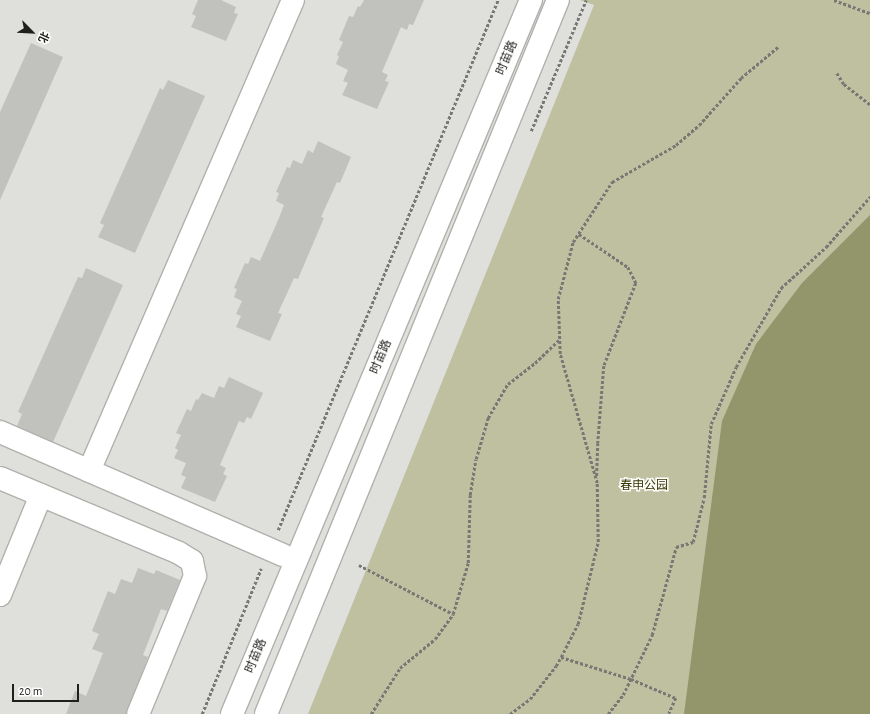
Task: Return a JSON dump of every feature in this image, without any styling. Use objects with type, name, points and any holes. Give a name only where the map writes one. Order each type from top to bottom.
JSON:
[{"type":"street","points":[[89,471],[293,0]]},
{"type":"street","points":[[518,31],[523,0]]},
{"type":"street","name":"时苗路","points":[[232,714],[531,0]]},
{"type":"street","name":"时苗路","points":[[266,714],[558,0]]},
{"type":"street","points":[[541,42],[567,0]]},
{"type":"street","points":[[0,432],[89,471],[279,546]]},
{"type":"street","points":[[0,478],[179,553],[192,561],[195,576],[138,714]]},
{"type":"street","points":[[0,595],[41,495]]},
{"type":"path","points":[[279,546],[498,0]]},
{"type":"path","points":[[834,0],[870,13]]},
{"type":"path","points":[[597,483],[560,354],[558,300],[573,242],[612,182],[676,145],[699,125],[741,78],[779,46]]},
{"type":"path","points":[[837,73],[844,84],[870,104]]},
{"type":"path","points":[[608,714],[624,695],[652,635],[676,547],[693,542],[704,498],[710,424],[736,367],[781,288],[826,247],[870,197]]},
{"type":"path","points":[[510,714],[530,699],[556,666],[578,624],[598,542],[598,443],[604,366],[636,283],[628,267],[579,234]]},
{"type":"path","points":[[371,714],[400,668],[435,639],[453,614],[468,563],[470,495],[476,459],[488,418],[508,384],[535,363],[559,340]]},
{"type":"path","points":[[359,565],[453,614]]},
{"type":"path","points":[[202,714],[262,567]]},
{"type":"path","points":[[561,657],[631,679],[676,698],[669,714]]},
{"type":"green space","name":"春申公园","points":[[580,0],[870,0],[870,714],[308,714],[594,5]]},
{"type":"shaded area","points":[[870,215],[870,714],[684,714],[722,421],[756,344],[802,283]]},
{"type":"building","points":[[198,0],[221,0],[236,7],[234,13],[238,14],[226,41],[191,27],[196,16],[192,14]]},
{"type":"building","points":[[364,0],[424,0],[413,25],[409,24],[407,30],[401,27],[382,72],[388,75],[385,81],[389,82],[377,109],[342,95],[348,83],[343,81],[348,70],[336,64],[339,56],[337,55],[343,42],[339,40],[349,16],[353,17],[358,6],[360,7]]},
{"type":"building","points":[[31,43],[63,57],[0,200],[0,112]]},
{"type":"building","points":[[168,80],[205,96],[135,253],[98,237],[104,225],[100,223],[160,88],[163,90]]},
{"type":"building","points":[[318,141],[351,157],[340,183],[337,182],[321,217],[324,218],[298,279],[294,278],[278,313],[282,314],[270,341],[236,327],[241,316],[236,314],[242,301],[234,297],[237,289],[234,288],[245,263],[248,264],[251,257],[260,261],[279,218],[284,205],[276,201],[279,193],[276,192],[287,167],[290,168],[293,160],[302,164],[308,150],[313,153]]},
{"type":"building","points":[[86,268],[123,285],[53,442],[17,426],[22,414],[18,412],[78,277],[82,278]]},
{"type":"building","points":[[229,377],[263,393],[251,419],[247,417],[244,423],[239,421],[220,465],[226,468],[223,474],[227,476],[215,502],[181,488],[186,477],[181,475],[186,463],[174,458],[178,450],[175,448],[181,435],[176,433],[187,409],[191,411],[196,399],[198,400],[202,393],[214,398],[219,386],[224,388]]},
{"type":"building","points":[[138,568],[154,574],[156,570],[180,580],[167,611],[161,609],[143,655],[148,657],[126,714],[66,714],[75,691],[86,696],[103,653],[92,649],[99,634],[92,631],[108,591],[115,594],[121,579],[132,583]]}]
